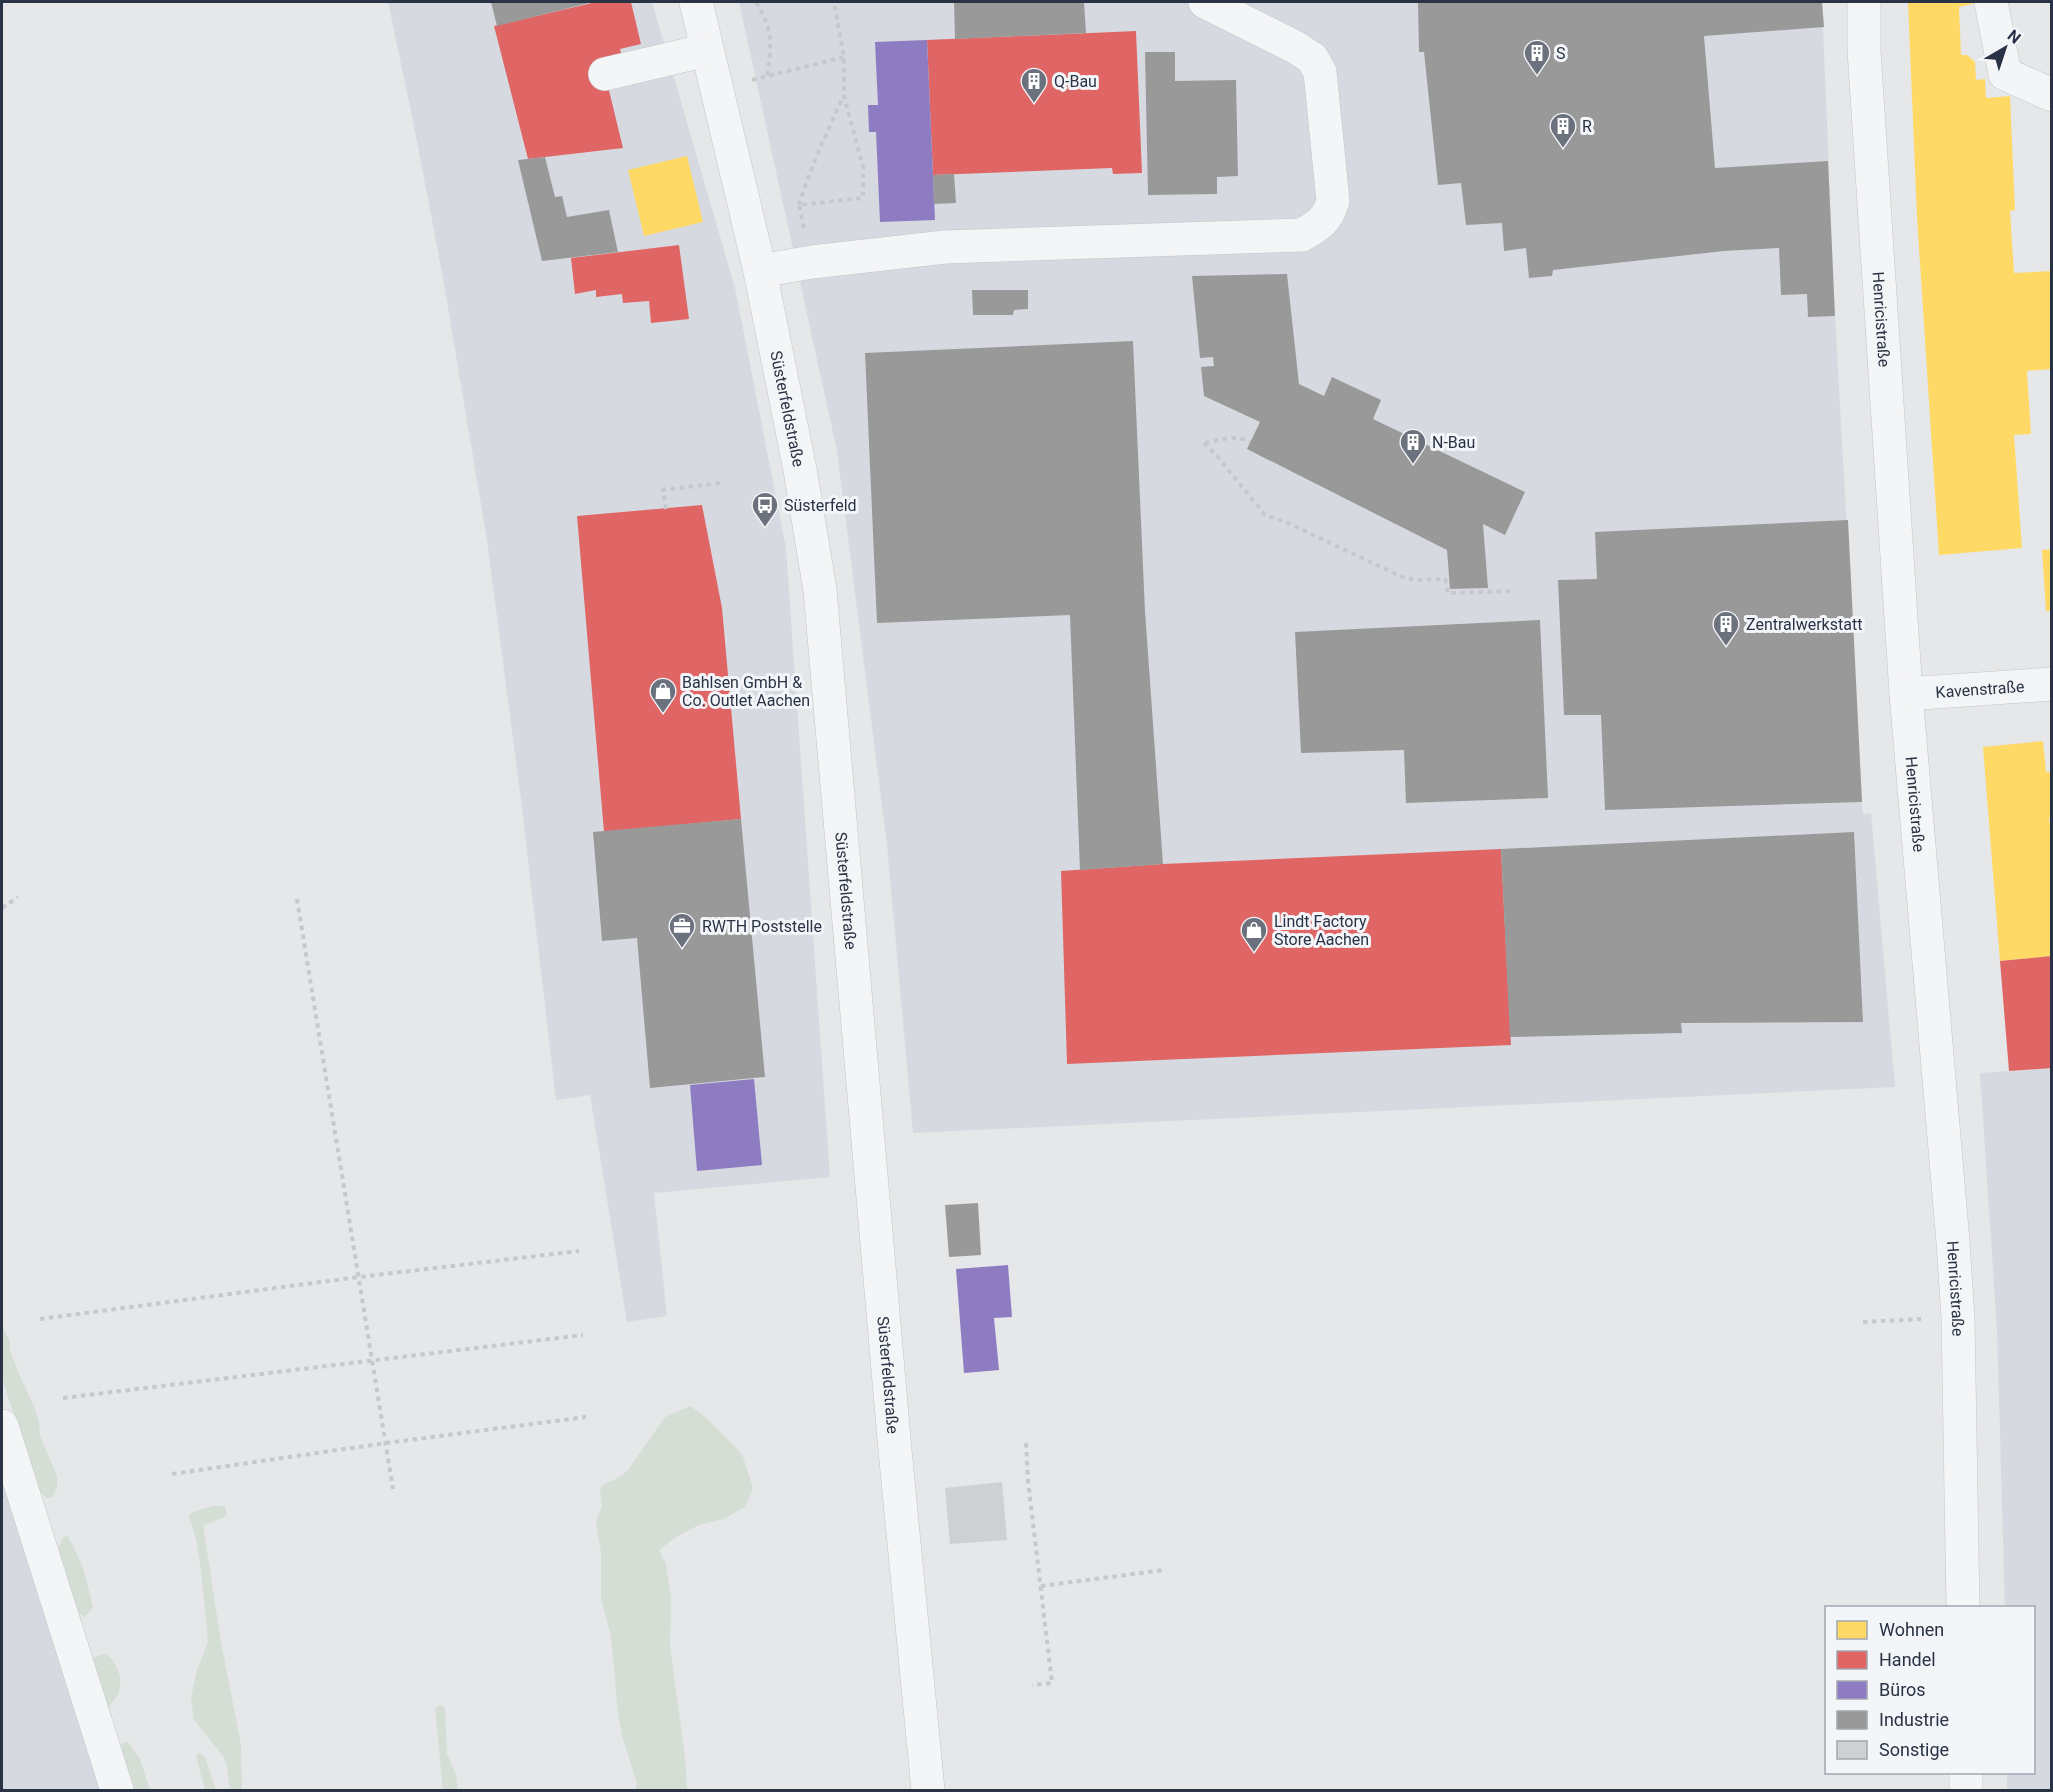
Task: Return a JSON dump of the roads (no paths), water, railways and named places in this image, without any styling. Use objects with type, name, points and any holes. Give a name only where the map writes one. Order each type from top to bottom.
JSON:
[{"type":"street","name":"Süsterfeldstraße","points":[[696,2],[760,271],[800,470],[820,590],[895,1450],[928,1791]]},
{"type":"street","points":[[760,271],[812,262],[945,247],[1302,235],[1329,215],[1333,201],[1320,72],[1312,58],[1295,47],[1205,2]]},
{"type":"street","name":"Henricistraße","points":[[1864,2],[1864,50],[1906,694],[1958,1318],[1963,1606]]},
{"type":"street","points":[[1991,2],[2005,74],[2052,94]]},
{"type":"street","points":[[605,74],[707,50]]},
{"type":"street","name":"Kavenstraße","points":[[1906,694],[2052,684]]},
{"type":"street","points":[[2,1426],[42,1522],[117,1791]]},
{"type":"street","points":[[1966,1774],[1966,1791]]},
{"type":"place","name":"S","points":[[1537,76]]},
{"type":"place","name":"Q-Bau","points":[[1034,104]]},
{"type":"place","name":"R","points":[[1563,149]]},
{"type":"place","name":"N-Bau","points":[[1413,465]]},
{"type":"place","name":"Süsterfeld","points":[[765,528]]},
{"type":"place","name":"Zentralwerkstatt","points":[[1726,647]]},
{"type":"place","name":"Bahlsen GmbH & Co. Outlet Aachen","points":[[663,714]]},
{"type":"place","name":"RWTH Poststelle","points":[[682,949]]},
{"type":"place","name":"Lindt Factory Store Aachen","points":[[1254,953]]}]
